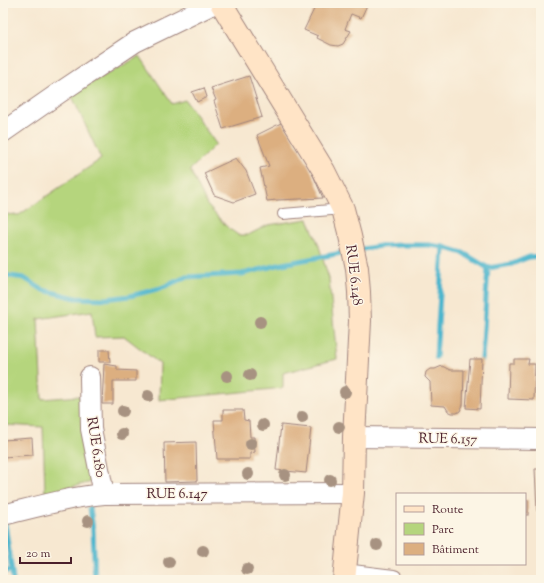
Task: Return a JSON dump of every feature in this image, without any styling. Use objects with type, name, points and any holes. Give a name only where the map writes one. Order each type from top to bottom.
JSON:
[{"type":"street","points":[[3,132],[59,92],[135,42],[215,3]]},
{"type":"street","name":"RUE 6.148","points":[[221,3],[324,171],[342,210],[350,236],[357,268],[360,321],[354,437],[353,492],[344,577]]},
{"type":"street","name":"RUE 6.180","points":[[90,377],[91,429],[104,494]]},
{"type":"street","name":"RUE 6.157","points":[[354,437],[541,439]]},
{"type":"street","name":"RUE 6.147","points":[[3,515],[66,500],[104,494],[353,492]]},
{"type":"street","points":[[344,577],[393,580]]},
{"type":"lane","points":[[283,214],[342,210]]},
{"type":"green space","points":[[140,56],[172,104],[185,100],[216,144],[190,170],[207,205],[226,226],[238,235],[248,235],[268,225],[308,219],[318,243],[329,279],[337,359],[283,373],[283,388],[159,400],[160,364],[124,336],[95,337],[92,311],[38,319],[42,399],[80,396],[92,482],[45,493],[43,427],[3,425],[3,214],[19,215],[101,159],[71,94]]},
{"type":"building","points":[[317,3],[368,3],[361,18],[351,14],[345,29],[351,31],[343,44],[338,46],[331,45],[317,38],[318,36],[304,30]]},
{"type":"building","points":[[249,76],[262,117],[223,129],[214,101],[216,100],[211,88]]},
{"type":"building","points":[[204,88],[207,97],[197,102],[192,92]]},
{"type":"building","points":[[283,122],[309,166],[323,198],[267,201],[260,168],[269,166],[257,135]]},
{"type":"building","points":[[236,158],[246,171],[255,194],[234,202],[214,195],[204,173]]},
{"type":"building","points":[[99,350],[109,350],[110,362],[99,362]]},
{"type":"building","points":[[470,359],[482,359],[480,409],[466,408]]},
{"type":"building","points":[[514,359],[529,359],[528,364],[535,364],[534,400],[508,399],[509,363],[514,363]]},
{"type":"building","points":[[104,364],[117,366],[117,370],[136,371],[136,381],[113,381],[113,404],[102,404]]},
{"type":"building","points":[[442,366],[450,370],[464,370],[463,405],[457,413],[448,411],[445,406],[431,405],[430,382],[425,377],[426,372],[430,369],[435,369]]},
{"type":"building","points":[[223,410],[243,410],[244,420],[249,421],[250,437],[254,437],[255,452],[250,453],[250,459],[217,459],[214,420],[223,420]]},
{"type":"building","points":[[281,425],[311,428],[306,473],[276,470]]},
{"type":"building","points":[[32,438],[33,455],[3,457],[3,440]]},
{"type":"building","points":[[196,442],[197,481],[165,482],[164,443]]},
{"type":"building","points":[[535,469],[541,469],[541,511],[537,511]]},
{"type":"building","points":[[526,500],[528,500],[528,515],[526,515]]},
{"type":"waterway","points":[[357,250],[380,246],[429,245],[443,247],[463,253],[488,268],[512,264],[529,257],[541,256]]},
{"type":"waterway","points":[[436,357],[443,247]]},
{"type":"waterway","points":[[3,275],[24,278],[43,290],[76,298],[105,299],[130,296],[161,288],[186,277],[242,274],[282,264],[347,252]]},
{"type":"waterway","points":[[482,359],[488,268]]},
{"type":"waterway","points":[[90,508],[93,529],[95,580]]},
{"type":"waterway","points":[[5,523],[13,580]]},
{"type":"waterway","points":[[3,572],[11,570]]}]
